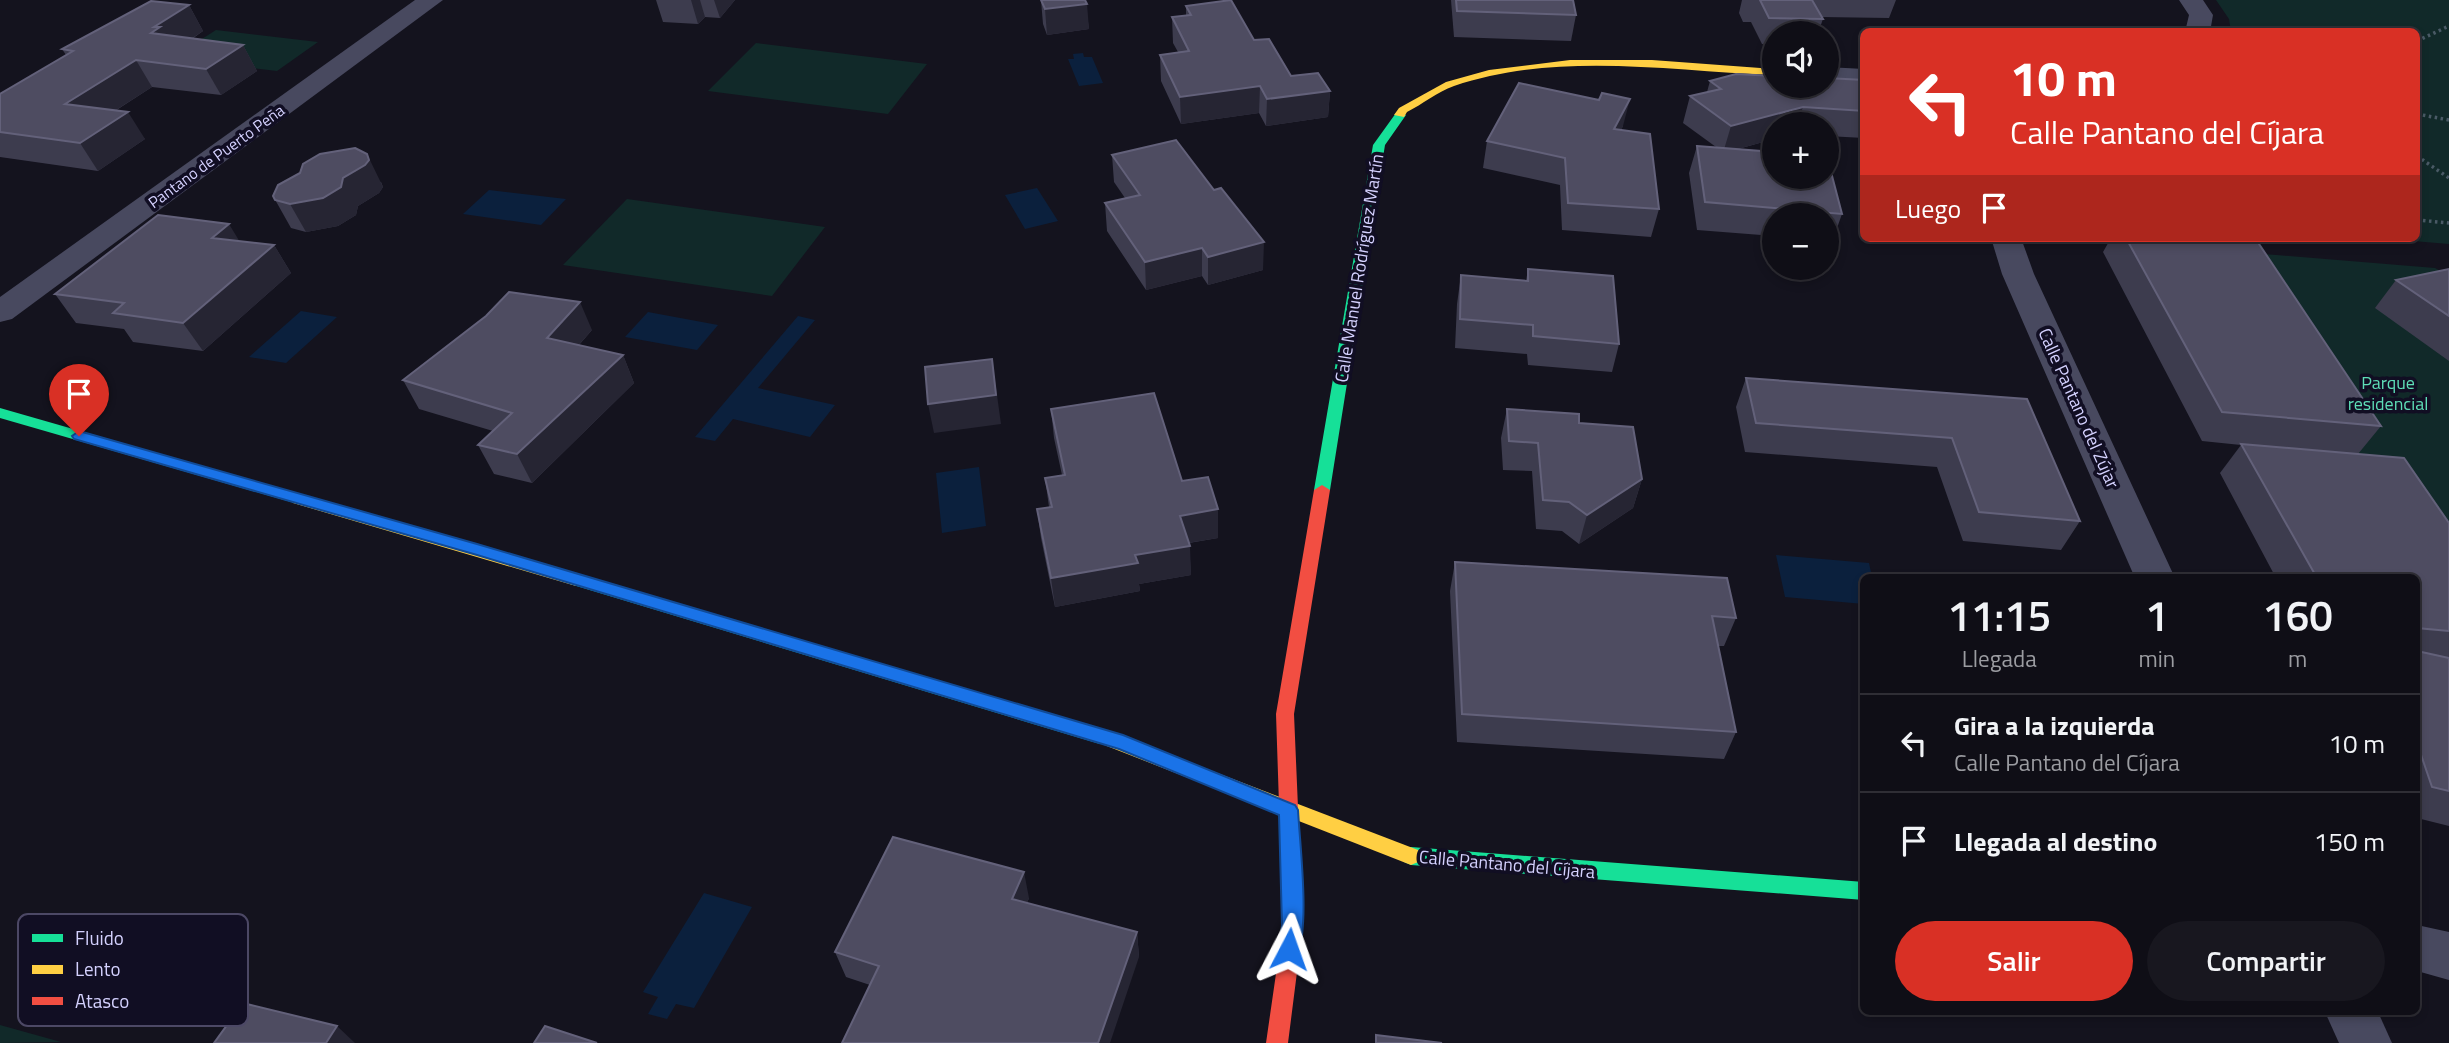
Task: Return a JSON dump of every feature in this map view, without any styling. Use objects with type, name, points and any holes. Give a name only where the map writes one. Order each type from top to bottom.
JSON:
[{"type":"street","name":"Pantano de Puerto Peña","points":[[0,312],[431,0]]},
{"type":"street","points":[[2191,0],[2201,15],[2198,28]]},
{"type":"street","name":"Calle Manuel Rodríguez Martín","points":[[1277,1043],[1293,925],[1285,715],[1379,145],[1403,110],[1448,85],[1513,67],[1587,61],[1762,71]]},
{"type":"street","points":[[1839,76],[1860,77]]},
{"type":"street","name":"Calle Pantano del Zújar","points":[[2007,242],[2018,274],[2153,574]]},
{"type":"street","name":"Calle Pantano del Cíjara","points":[[0,413],[477,550],[1123,743],[1417,858],[1860,891]]},
{"type":"street","points":[[2420,949],[2449,956]]},
{"type":"street","points":[[2352,1015],[2365,1043]]},
{"type":"path","points":[[2420,40],[2449,26]]},
{"type":"path","points":[[2420,115],[2449,120]]},
{"type":"path","points":[[2420,158],[2449,178]]},
{"type":"path","points":[[2420,220],[2449,223]]},
{"type":"green space","points":[[2216,0],[2449,0],[2449,244],[2420,242],[2420,28],[2230,28],[2229,19]]},
{"type":"green space","points":[[216,30],[318,42],[277,71],[172,58]]},
{"type":"green space","points":[[756,43],[927,64],[888,114],[708,91]]},
{"type":"green space","points":[[627,199],[825,227],[772,296],[563,265]]},
{"type":"green space","name":"Parque residencial","points":[[2228,251],[2435,268],[2449,276],[2449,593]]},
{"type":"green space","points":[[0,1025],[61,1042],[0,1043]]},
{"type":"water","points":[[1083,53],[1084,57],[1092,57],[1103,83],[1079,86],[1068,59],[1074,59],[1073,54]]},
{"type":"water","points":[[1037,188],[1058,221],[1025,229],[1005,195]]},
{"type":"water","points":[[489,190],[566,199],[541,225],[463,214]]},
{"type":"water","points":[[301,311],[337,317],[286,363],[249,357]]},
{"type":"water","points":[[648,312],[718,325],[697,350],[625,337]]},
{"type":"water","points":[[798,316],[815,320],[758,388],[835,405],[810,437],[733,419],[715,441],[695,437]]},
{"type":"water","points":[[979,467],[986,526],[942,533],[936,473]]},
{"type":"water","points":[[1776,555],[1869,563],[1871,574],[1860,574],[1860,604],[1785,597]]},
{"type":"water","points":[[704,893],[752,907],[694,1008],[676,1004],[667,1019],[648,1014],[658,997],[643,992]]},
{"type":"building","points":[[1041,0],[1085,0],[1087,4],[1045,9]]},
{"type":"building","points":[[1231,0],[1254,40],[1269,39],[1291,76],[1318,73],[1330,91],[1267,99],[1260,86],[1180,97],[1160,55],[1189,51],[1172,17],[1191,15],[1186,6]]},
{"type":"building","points":[[1456,0],[1573,0],[1576,15],[1457,11]]},
{"type":"building","points":[[1760,0],[1812,0],[1823,19],[1769,18]]},
{"type":"building","points":[[151,1],[189,5],[154,27],[160,27],[151,33],[243,45],[206,69],[136,60],[65,104],[128,112],[80,143],[0,132],[0,94],[73,51],[62,49]]},
{"type":"building","points":[[1736,74],[1762,75],[1762,98],[1839,98],[1839,79],[1860,80],[1860,111],[1803,107],[1784,112],[1762,112],[1762,118],[1731,126],[1690,96],[1721,89],[1710,81]]},
{"type":"building","points":[[1519,83],[1599,100],[1602,93],[1630,99],[1614,129],[1650,134],[1659,209],[1568,203],[1565,158],[1487,141]]},
{"type":"building","points":[[1176,140],[1214,190],[1221,188],[1264,242],[1208,257],[1202,248],[1145,262],[1105,203],[1140,195],[1112,155]]},
{"type":"building","points":[[1697,146],[1762,151],[1762,189],[1835,189],[1842,214],[1839,214],[1839,203],[1762,203],[1762,207],[1705,202]]},
{"type":"building","points":[[355,148],[367,154],[369,160],[343,178],[341,187],[323,198],[290,204],[275,200],[273,196],[278,185],[300,173],[303,164],[320,154]]},
{"type":"building","points":[[158,215],[229,224],[212,238],[274,245],[183,323],[113,313],[124,303],[55,294]]},
{"type":"building","points":[[2128,242],[2258,242],[2381,426],[2222,412]]},
{"type":"building","points":[[1528,269],[1613,276],[1619,344],[1533,336],[1533,325],[1460,319],[1461,275],[1528,281]]},
{"type":"building","points":[[2449,269],[2449,316],[2396,280]]},
{"type":"building","points":[[509,292],[580,302],[547,338],[623,355],[517,454],[478,445],[512,413],[403,380],[486,316]]},
{"type":"building","points":[[992,359],[996,395],[928,404],[925,367]]},
{"type":"building","points":[[1746,378],[2027,399],[2080,521],[1979,512],[1952,438],[1756,423]]},
{"type":"building","points":[[1154,393],[1182,481],[1208,477],[1218,509],[1180,516],[1190,546],[1135,555],[1138,563],[1051,578],[1037,509],[1052,507],[1045,478],[1065,475],[1051,409]]},
{"type":"building","points":[[1507,409],[1579,414],[1579,423],[1633,427],[1642,479],[1587,515],[1569,502],[1543,500],[1538,443],[1509,441]]},
{"type":"building","points":[[2241,444],[2404,458],[2449,523],[2449,631],[2420,628],[2420,574],[2315,574]]},
{"type":"building","points":[[1455,562],[1727,578],[1736,618],[1712,616],[1736,732],[1462,714]]},
{"type":"building","points":[[2420,652],[2449,658],[2449,791],[2432,787],[2420,752]]},
{"type":"building","points":[[893,837],[1024,872],[1012,899],[1137,932],[1098,1043],[842,1043],[879,966],[835,952]]},
{"type":"building","points":[[248,1004],[337,1026],[326,1043],[214,1043],[226,1026],[248,1026]]},
{"type":"building","points":[[545,1026],[597,1043],[534,1043]]},
{"type":"building","points":[[1376,1035],[1442,1043],[1376,1043]]},
{"type":"traffic: fast","points":[[1322,490],[1379,145],[1400,115]]},
{"type":"traffic: fast","points":[[0,413],[298,499]]},
{"type":"traffic: fast","points":[[576,580],[1100,736]]},
{"type":"traffic: fast","points":[[1411,856],[1860,891]]},
{"type":"traffic: slow","points":[[1400,115],[1403,110],[1450,84],[1529,66],[1611,62],[1762,71]]},
{"type":"traffic: slow","points":[[298,499],[576,580]]},
{"type":"traffic: slow","points":[[1100,736],[1411,856]]},
{"type":"traffic: jam","points":[[1277,1043],[1293,925],[1285,714],[1322,490]]},
{"type":"route","points":[[79,436],[477,550],[1123,743],[1289,810],[1293,925],[1289,949]]}]
